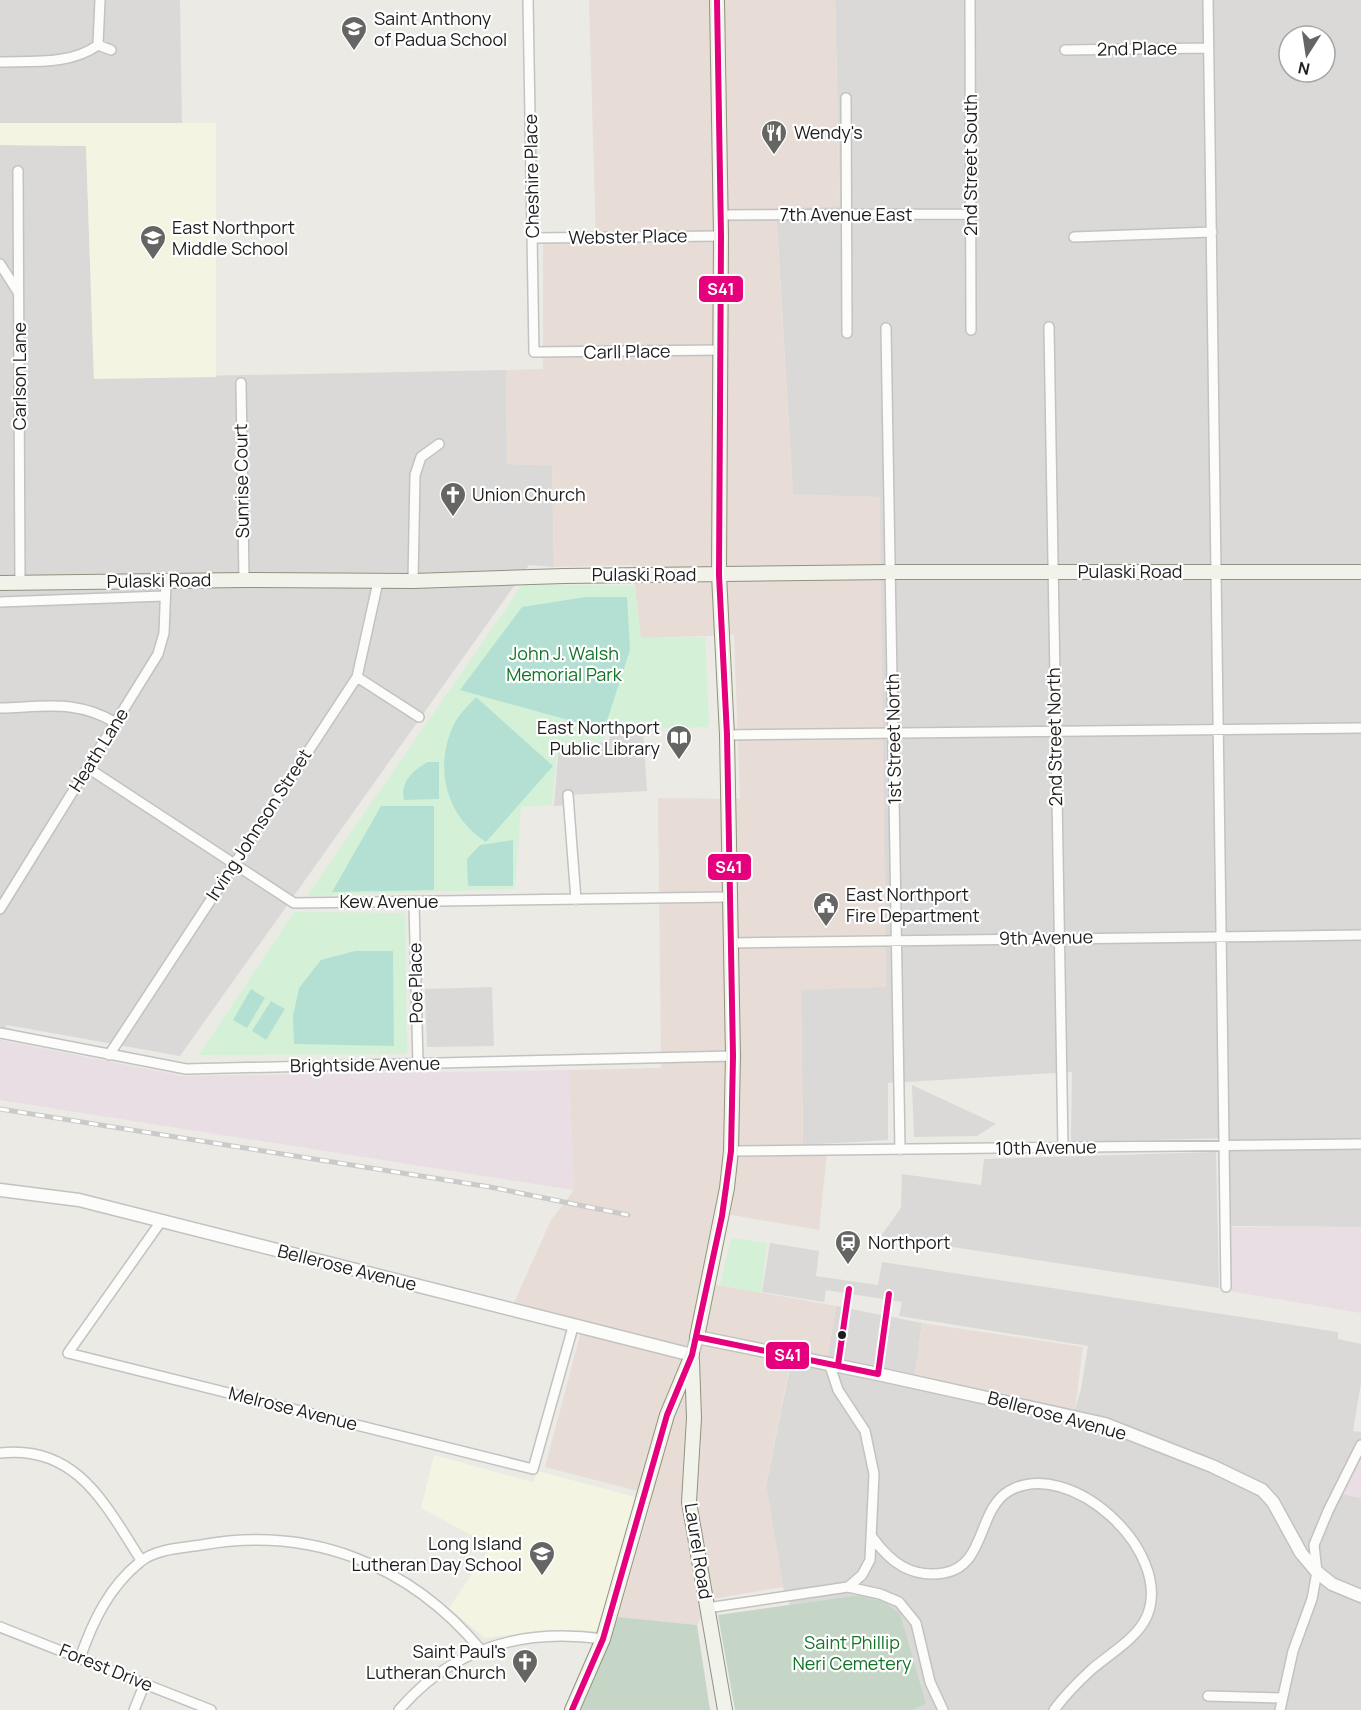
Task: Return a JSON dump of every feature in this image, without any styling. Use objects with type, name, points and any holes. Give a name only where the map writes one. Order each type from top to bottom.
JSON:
[{"type":"main road","points":[[697,1337],[719,1229],[731,1151],[733,1056],[727,735],[719,575],[721,215],[717,0]]},
{"type":"main road","name":"Pulaski Road","points":[[0,583],[244,580],[378,582],[564,576],[891,572],[1361,572]]},
{"type":"main road","points":[[572,1710],[603,1639],[667,1415],[692,1355]]},
{"type":"main road","name":"Laurel Road","points":[[692,1355],[694,1418],[689,1502],[725,1710]]},
{"type":"street","points":[[0,62],[64,59],[85,55],[98,45],[100,0]]},
{"type":"street","name":"Cheshire Place","points":[[528,0],[534,238],[534,352]]},
{"type":"street","name":"2nd Street South","points":[[970,0],[971,330]]},
{"type":"street","points":[[1208,0],[1226,1287]]},
{"type":"street","points":[[98,45],[111,50]]},
{"type":"street","name":"2nd Place","points":[[1065,50],[1209,48]]},
{"type":"street","points":[[846,98],[847,333]]},
{"type":"street","name":"Carlson Lane","points":[[18,171],[20,582]]},
{"type":"street","name":"7th Avenue East","points":[[721,215],[972,214]]},
{"type":"street","points":[[1074,237],[1212,232]]},
{"type":"street","name":"Webster Place","points":[[534,238],[721,236]]},
{"type":"street","points":[[0,264],[18,292]]},
{"type":"street","name":"2nd Street North","points":[[1049,327],[1063,1147]]},
{"type":"street","name":"1st Street North","points":[[886,328],[900,1149]]},
{"type":"street","name":"Carll Place","points":[[534,352],[721,350]]},
{"type":"street","name":"Sunrise Court","points":[[241,383],[244,580]]},
{"type":"street","points":[[413,581],[415,475],[421,457],[439,444]]},
{"type":"street","name":"Heath Lane","points":[[0,909],[158,654],[164,633],[166,582]]},
{"type":"street","name":"Irving Johnson Street","points":[[109,1055],[357,677],[378,582]]},
{"type":"street","points":[[0,602],[164,596]]},
{"type":"street","points":[[357,677],[419,717]]},
{"type":"street","points":[[0,708],[82,707],[97,712],[116,723]]},
{"type":"street","points":[[727,735],[1361,728]]},
{"type":"street","name":"Kew Avenue","points":[[88,768],[294,903],[729,897]]},
{"type":"street","points":[[568,795],[576,900]]},
{"type":"street","name":"Poe Place","points":[[414,903],[418,1064]]},
{"type":"street","name":"9th Avenue","points":[[731,943],[1361,935]]},
{"type":"street","name":"Brightside Avenue","points":[[0,1033],[186,1069],[733,1056]]},
{"type":"street","name":"10th Avenue","points":[[731,1151],[1361,1144]]},
{"type":"street","name":"Bellerose Avenue","points":[[0,1190],[79,1200],[692,1355]]},
{"type":"street","name":"Melrose Avenue","points":[[162,1220],[68,1353],[533,1469],[573,1326]]},
{"type":"street","points":[[692,1355],[697,1337]]},
{"type":"street","name":"Bellerose Avenue","points":[[697,1337],[829,1363],[1105,1424],[1212,1466],[1262,1490],[1273,1502],[1301,1553],[1317,1572],[1332,1584],[1361,1596]]},
{"type":"street","points":[[829,1363],[838,1390],[865,1431],[871,1449],[874,1474],[872,1537],[867,1568],[857,1581],[848,1587]]},
{"type":"street","points":[[1280,1710],[1293,1651],[1312,1599],[1317,1572],[1314,1545],[1361,1445]]},
{"type":"street","points":[[0,1453],[31,1453],[49,1458],[87,1481],[141,1560]]},
{"type":"street","points":[[872,1537],[897,1565],[919,1574],[959,1569],[978,1544],[994,1504],[1010,1490],[1045,1485],[1069,1490],[1090,1500],[1127,1530],[1146,1564],[1150,1602],[1146,1617],[1129,1638],[1075,1685],[1054,1710]]},
{"type":"street","points":[[81,1658],[99,1611],[113,1589],[141,1560],[164,1551],[224,1540],[300,1541],[361,1560],[417,1589],[443,1610],[482,1650]]},
{"type":"street","points":[[707,1608],[848,1587],[880,1594],[899,1602],[916,1623],[930,1682],[943,1710]]},
{"type":"street","name":"Forest Drive","points":[[0,1627],[211,1710]]},
{"type":"street","points":[[399,1710],[433,1677],[482,1650],[500,1643],[546,1635],[571,1634],[603,1639]]},
{"type":"street","points":[[134,1710],[145,1683]]},
{"type":"street","points":[[1208,1696],[1282,1698]]},
{"type":"shaded area","points":[[0,0],[180,0],[182,123],[0,123]]},
{"type":"shaded area","points":[[589,0],[835,0],[840,206],[776,208],[793,494],[880,497],[886,987],[801,990],[803,1145],[828,1143],[819,1230],[720,1213],[707,1283],[836,1306],[828,1356],[793,1348],[766,1485],[783,1587],[712,1599],[697,1625],[618,1617],[653,1495],[545,1467],[584,1320],[513,1305],[551,1220],[574,1190],[569,1070],[661,1068],[658,798],[740,799],[734,635],[640,638],[633,565],[554,567],[552,466],[507,464],[506,370],[543,369],[543,244],[596,243]]},
{"type":"shaded area","points":[[835,0],[1361,0],[1361,1227],[1230,1226],[1230,1138],[1071,1142],[1072,1072],[888,1083],[888,1140],[803,1145],[801,989],[886,986],[879,497],[793,495],[776,208],[840,206]]},
{"type":"shaded area","name":"East Northport Middle School","points":[[0,123],[216,123],[216,377],[94,379],[86,146],[0,145]]},
{"type":"shaded area","points":[[0,145],[86,146],[94,378],[506,370],[507,464],[552,465],[554,567],[529,565],[180,1056],[7,1025],[0,1037]]},
{"type":"shaded area","points":[[643,732],[647,791],[569,795],[569,805],[554,806],[559,745],[609,742],[610,734]]},
{"type":"shaded area","points":[[492,987],[494,1046],[427,1047],[425,989]]},
{"type":"shaded area","points":[[0,1040],[183,1076],[569,1070],[574,1190],[0,1100]]},
{"type":"shaded area","points":[[912,1085],[996,1124],[977,1136],[914,1137]]},
{"type":"shaded area","points":[[1216,1152],[1219,1288],[881,1236],[901,1208],[902,1174],[981,1185],[984,1159]]},
{"type":"shaded area","points":[[1229,1227],[1361,1227],[1361,1313],[1229,1291]]},
{"type":"shaded area","points":[[770,1243],[819,1251],[816,1276],[878,1285],[882,1262],[1338,1332],[1338,1339],[1361,1344],[1361,1383],[1353,1431],[1361,1432],[1361,1456],[1342,1494],[1361,1498],[1361,1710],[913,1710],[926,1704],[859,1595],[790,1605],[783,1587],[766,1486],[794,1347],[828,1355],[836,1306],[922,1323],[915,1374],[1075,1409],[1081,1389],[1088,1346],[899,1316],[902,1302],[826,1290],[824,1302],[762,1292]]},
{"type":"shaded area","points":[[922,1323],[1083,1347],[1075,1409],[915,1374]]},
{"type":"shaded area","name":"Long Island Lutheran Day School","points":[[434,1455],[533,1482],[538,1471],[639,1498],[597,1631],[540,1631],[485,1638],[449,1608],[491,1546],[421,1508]]},
{"type":"shaded area","points":[[1361,1456],[1361,1498],[1342,1494]]},
{"type":"green space","name":"John J. Walsh Memorial Park","points":[[523,584],[635,586],[641,638],[705,637],[709,727],[607,730],[603,741],[558,744],[552,805],[521,807],[515,889],[307,896]]},
{"type":"green space","points":[[586,597],[627,597],[630,650],[604,730],[460,690],[522,607]]},
{"type":"green space","points":[[476,697],[553,766],[486,842],[472,831],[452,804],[444,772],[448,739],[455,722]]},
{"type":"green space","points":[[428,762],[439,762],[439,799],[404,800],[404,788],[409,777]]},
{"type":"green space","points":[[381,806],[434,806],[434,890],[332,892]]},
{"type":"green space","points":[[513,840],[513,886],[468,886],[467,859],[480,845]]},
{"type":"green space","points":[[294,912],[405,913],[407,1054],[199,1055]]},
{"type":"green space","points":[[355,951],[393,951],[394,1046],[294,1044],[293,1016],[299,988],[321,960]]},
{"type":"green space","points":[[251,989],[265,998],[247,1028],[233,1020]]},
{"type":"green space","points":[[271,1001],[285,1009],[266,1040],[252,1031]]},
{"type":"green space","points":[[731,1238],[767,1243],[761,1293],[720,1285]]},
{"type":"green space","name":"Saint Phillip Neri Cemetery","points":[[859,1595],[885,1602],[900,1614],[926,1704],[913,1710],[735,1710],[718,1615]]},
{"type":"green space","points":[[618,1617],[697,1625],[710,1710],[580,1710]]},
{"type":"railway","points":[[0,1109],[490,1187],[628,1215]]},
{"type":"transit line","name":"S41","points":[[572,1710],[603,1639],[667,1415],[692,1355],[722,1216],[731,1151],[733,1056],[727,735],[719,575],[721,236],[717,0]]},
{"type":"transit line","name":"S41","points":[[838,1365],[849,1289]]},
{"type":"transit line","name":"S41","points":[[878,1374],[889,1294]]},
{"type":"transit line","name":"S41","points":[[697,1337],[878,1374]]},
{"type":"place","name":"Saint Anthony of Padua School","points":[[354,52]]},
{"type":"place","name":"Wendy's","points":[[774,156]]},
{"type":"place","name":"East Northport Middle School","points":[[153,261]]},
{"type":"place","name":"Union Church","points":[[453,518]]},
{"type":"place","name":"East Northport Public Library","points":[[679,761]]},
{"type":"place","name":"East Northport Fire Department","points":[[826,928]]},
{"type":"place","name":"Northport","points":[[848,1266]]},
{"type":"place","name":"Long Island Lutheran Day School","points":[[542,1577]]},
{"type":"place","name":"Saint Paul's Lutheran Church","points":[[525,1685]]}]
